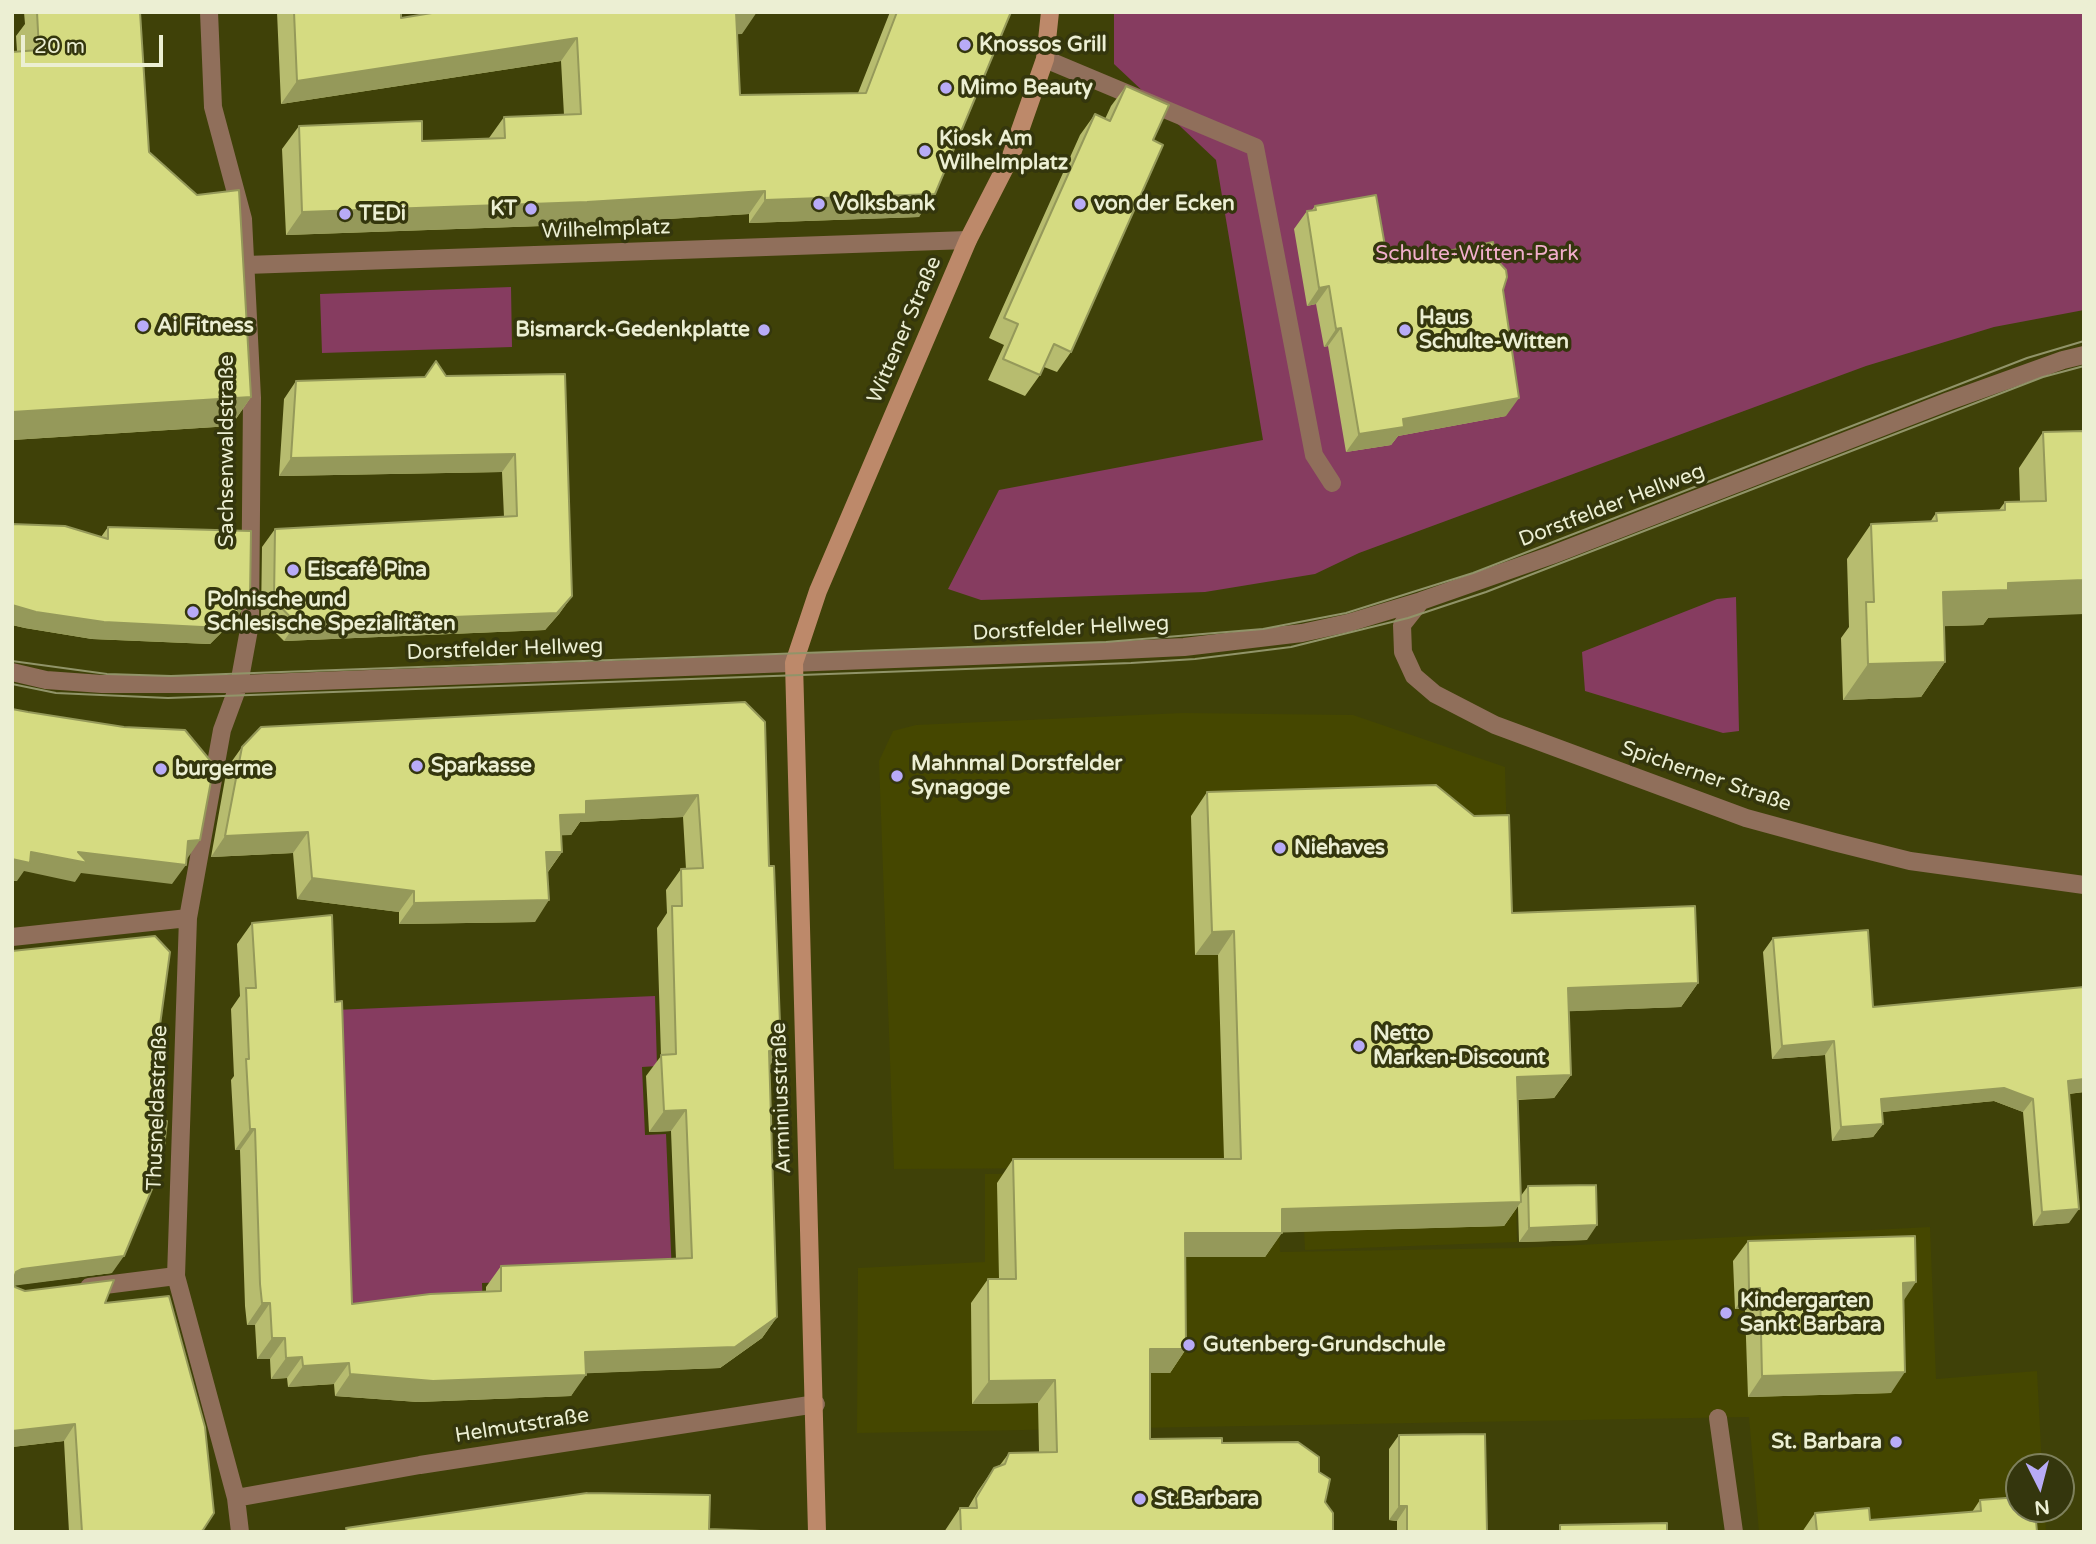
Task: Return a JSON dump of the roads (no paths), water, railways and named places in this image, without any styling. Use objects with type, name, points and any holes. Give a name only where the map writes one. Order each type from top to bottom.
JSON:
[{"type":"main road","name":"Wittener Straße","points":[[794,663],[818,591],[968,240],[1011,156],[1045,59],[1049,12]]},
{"type":"main road","name":"Arminiusstraße","points":[[794,663],[798,906],[816,1404],[817,1532]]},
{"type":"street","name":"Sachsenwaldstraße","points":[[209,12],[213,107],[243,219],[252,398],[250,624],[239,684]]},
{"type":"street","points":[[1045,59],[1255,147],[1314,455],[1332,483]]},
{"type":"street","name":"Wilhelmplatz","points":[[246,265],[968,240]]},
{"type":"street","name":"Dorstfelder Hellweg","points":[[12,672],[46,680],[102,684],[239,684],[1078,652],[1238,642],[1348,623],[1421,601],[1552,555],[1949,401],[2084,355]]},
{"type":"street","name":"Spicherner Straße","points":[[1421,601],[1402,625],[1403,652],[1414,676],[1435,694],[1495,725],[1746,818],[1834,842],[1910,861],[2084,885]]},
{"type":"street","name":"Thusneldastraße","points":[[239,684],[222,730],[188,918],[176,1276],[236,1498],[240,1532]]},
{"type":"street","points":[[12,937],[188,918]]},
{"type":"street","points":[[76,1289],[176,1276]]},
{"type":"street","name":"Helmutstraße","points":[[236,1498],[420,1465],[816,1404]]},
{"type":"street","points":[[1718,1418],[1734,1532]]},
{"type":"tram line","points":[[12,661],[107,674],[171,676],[1106,642],[1263,629],[1346,613],[1473,573],[2027,358],[2084,341]]},
{"type":"tram line","points":[[12,684],[56,693],[168,698],[1131,663],[1195,659],[1291,647],[1408,618],[1486,592],[2043,377],[2084,366]]},
{"type":"place","name":"Knossos Grill","points":[[965,45]]},
{"type":"place","name":"Mimo Beauty","points":[[946,88]]},
{"type":"place","name":"Kiosk Am Wilhelmplatz","points":[[925,151]]},
{"type":"place","name":"Volksbank","points":[[819,204]]},
{"type":"place","name":"von der Ecken","points":[[1080,204]]},
{"type":"place","name":"KT","points":[[531,209]]},
{"type":"place","name":"TEDi","points":[[345,214]]},
{"type":"place","name":"Ai Fitness","points":[[143,326]]},
{"type":"place","name":"Bismarck-Gedenkplatte","points":[[764,330]]},
{"type":"place","name":"Haus Schulte-Witten","points":[[1405,330]]},
{"type":"place","name":"Eiscafé Pina","points":[[293,570]]},
{"type":"place","name":"Polnische und Schlesische Spezialitäten","points":[[193,612]]},
{"type":"place","name":"Sparkasse","points":[[417,766]]},
{"type":"place","name":"burgerme","points":[[161,769]]},
{"type":"place","name":"Mahnmal Dorstfelder Synagoge","points":[[897,776]]},
{"type":"place","name":"Niehaves","points":[[1280,848]]},
{"type":"place","name":"Netto Marken-Discount","points":[[1359,1046]]},
{"type":"place","name":"Kindergarten Sankt Barbara","points":[[1726,1313]]},
{"type":"place","name":"Gutenberg-Grundschule","points":[[1189,1345]]},
{"type":"place","name":"St. Barbara","points":[[1896,1442]]},
{"type":"place","name":"St.Barbara","points":[[1140,1499]]},
{"type":"park label","name":"Schulte-Witten-Park","points":[[1477,254]]}]
